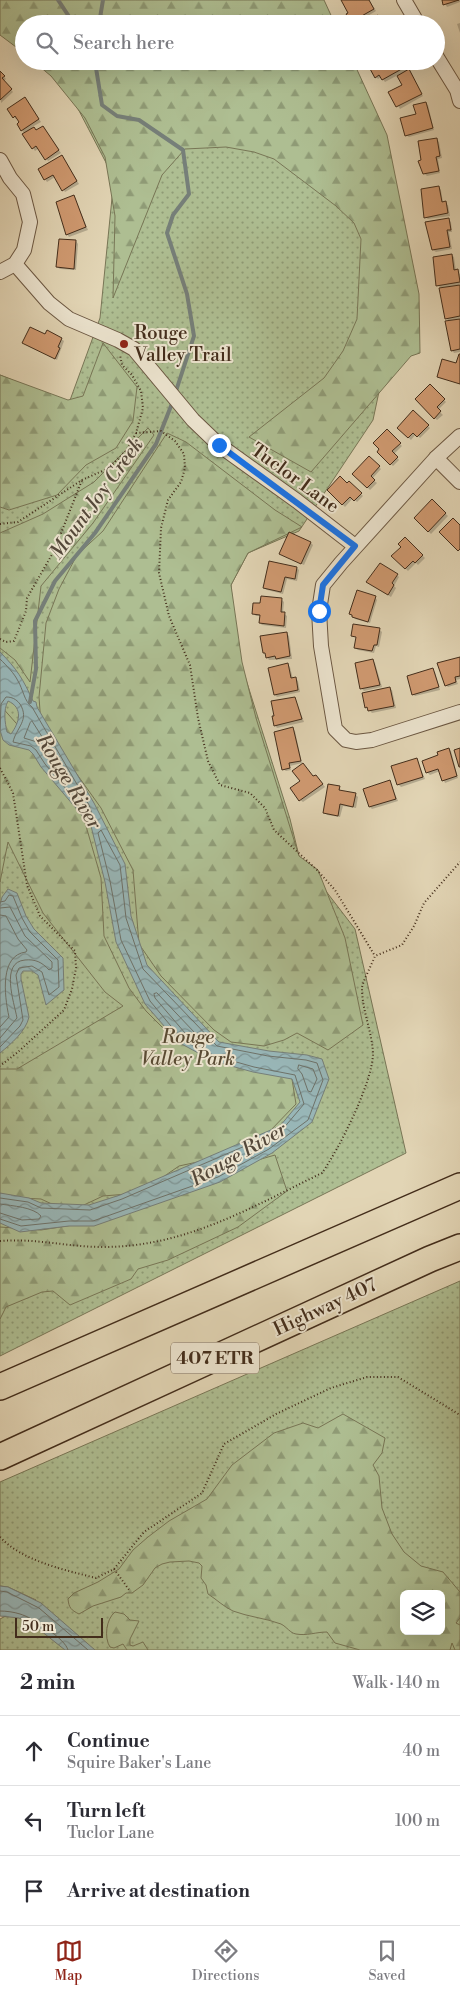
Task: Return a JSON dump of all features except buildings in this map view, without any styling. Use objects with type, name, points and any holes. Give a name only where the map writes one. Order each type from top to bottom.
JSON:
[{"type":"highway","name":"407 ETR","points":[[0,1387],[460,1186]]},
{"type":"highway","name":"Highway 407","points":[[0,1458],[430,1259],[460,1247]]},
{"type":"street","points":[[404,0],[413,15]]},
{"type":"street","points":[[445,70],[457,90],[460,101]]},
{"type":"street","points":[[0,160],[10,178],[23,194],[30,222],[24,250],[15,264],[0,272]]},
{"type":"street","name":"Tuclor Lane","points":[[15,264],[49,303],[70,319],[134,349],[193,420],[219,445],[355,546]]},
{"type":"street","points":[[460,436],[436,458],[355,546],[323,585],[319,611],[321,646],[335,729],[346,740],[356,742],[372,740],[460,712]]},
{"type":"street","points":[[436,458],[460,482]]},
{"type":"path","points":[[0,524],[18,522],[82,480],[108,468],[127,450],[136,433],[143,408],[141,391],[132,375],[122,365],[120,356],[126,344]]},
{"type":"path","points":[[136,433],[161,431],[175,441],[184,454],[185,468],[181,482],[168,500],[162,528],[159,573],[169,616],[190,665],[198,718],[208,761],[220,785],[250,793],[265,808],[274,830],[317,870],[335,890],[375,956]]},
{"type":"path","points":[[0,639],[6,642],[14,641],[26,611],[27,598],[54,551],[82,480]]},
{"type":"path","points":[[0,768],[13,793],[27,886],[40,916],[75,952],[76,968],[72,989],[64,1010],[0,1066]]},
{"type":"path","points":[[0,1241],[18,1240],[103,1247],[182,1237],[213,1226],[322,1173],[333,1157],[355,1110],[370,1071],[373,1054],[370,1030],[364,1008],[362,986],[375,956],[402,946],[414,926],[424,903],[460,862]]},
{"type":"path","points":[[0,1537],[24,1554],[48,1565],[96,1578],[114,1570],[144,1532],[202,1493],[224,1444],[276,1414],[331,1388],[367,1377],[398,1377],[460,1415]]},
{"type":"path","points":[[114,1570],[130,1591]]},
{"type":"green space","points":[[0,0],[324,0],[331,15],[15,15],[15,46],[0,35]]},
{"type":"green space","points":[[44,70],[357,70],[387,135],[419,294],[420,353],[411,356],[311,472],[249,437],[324,378],[343,351],[357,319],[361,239],[354,223],[336,206],[274,159],[254,152],[226,147],[185,149],[162,175],[113,298],[115,216],[105,157],[85,118],[51,76]]},
{"type":"green space","name":"Rouge Valley Park","points":[[191,70],[339,70],[394,321],[373,420],[299,531],[248,553],[231,585],[236,648],[290,819],[299,856],[355,929],[406,1153],[0,1356],[0,375],[69,403],[100,318],[114,178],[62,78]]},
{"type":"green space","points":[[103,343],[137,387],[133,421],[116,448],[86,465],[57,495],[9,510],[0,507],[0,375],[68,400],[83,396]]},
{"type":"green space","points":[[148,428],[154,435],[93,523],[41,586],[30,682],[15,660],[0,648],[0,533],[43,514],[94,482]]},
{"type":"green space","points":[[167,433],[186,442],[275,510],[302,527],[248,553],[231,585],[242,662],[256,718],[299,856],[318,870],[345,938],[363,1025],[328,1050],[297,1033],[284,1040],[264,1046],[231,1042],[214,1030],[161,976],[139,944],[133,870],[101,808],[41,724],[39,697],[46,623],[59,589],[77,555],[103,531]]},
{"type":"green space","points":[[0,705],[40,750],[84,819],[101,878],[104,936],[129,988],[146,1011],[173,1038],[230,1063],[291,1073],[296,1104],[269,1132],[225,1156],[179,1166],[140,1193],[103,1196],[69,1212],[41,1199],[0,1197],[0,1069],[17,1069],[123,1006],[105,992],[43,913],[8,842],[0,882]]},
{"type":"green space","points":[[275,1155],[287,1191],[238,1227],[168,1260],[138,1269],[131,1279],[70,1305],[53,1291],[42,1292],[6,1307],[0,1319],[0,1227],[41,1230],[73,1225],[244,1164]]},
{"type":"green space","points":[[460,1281],[460,1650],[0,1650],[0,1619],[36,1600],[8,1587],[0,1586],[0,1482]]},
{"type":"green space","points":[[343,1414],[385,1438],[382,1453],[373,1465],[379,1476],[382,1508],[392,1534],[404,1552],[421,1566],[443,1572],[460,1592],[460,1618],[456,1623],[460,1625],[460,1650],[455,1650],[452,1643],[450,1650],[360,1650],[335,1643],[327,1632],[304,1635],[294,1633],[281,1624],[239,1613],[223,1605],[208,1594],[206,1585],[201,1578],[202,1566],[199,1563],[189,1561],[162,1564],[155,1568],[143,1585],[132,1593],[126,1593],[121,1597],[93,1606],[79,1614],[71,1608],[68,1599],[74,1593],[98,1582],[119,1569],[133,1550],[148,1537],[169,1521],[207,1499],[232,1465],[274,1433],[303,1423],[318,1428]]},
{"type":"green space","points":[[115,1612],[124,1614],[130,1620],[139,1621],[130,1639],[130,1645],[133,1646],[143,1642],[148,1650],[127,1650],[123,1644],[114,1648],[110,1647],[107,1639],[107,1629],[110,1619]]},
{"type":"water","name":"Rouge River","points":[[0,652],[23,680],[33,701],[36,702],[37,707],[94,803],[125,864],[131,916],[147,965],[219,1042],[269,1051],[307,1055],[322,1059],[329,1079],[312,1122],[272,1153],[220,1182],[94,1226],[69,1226],[20,1232],[0,1223],[0,1193],[29,1198],[41,1203],[89,1205],[120,1195],[280,1126],[300,1102],[292,1079],[253,1072],[213,1061],[178,1042],[145,1004],[116,942],[105,882],[91,826],[41,767],[33,754],[29,750],[9,745],[3,740],[0,730]],"holes":[[[8,701],[13,704],[18,712],[18,721],[11,734],[7,732],[5,712]]]},
{"type":"water","points":[[8,889],[17,893],[26,916],[34,929],[63,958],[64,990],[46,1005],[38,975],[32,971],[23,971],[21,979],[29,1017],[21,1032],[0,1053],[0,905],[2,897]]},
{"type":"water","points":[[0,1586],[8,1587],[41,1603],[95,1650],[65,1650],[36,1627],[19,1618],[0,1616]]},
{"type":"waterway","name":"Mount Joy Creek","points":[[58,0],[68,15]]},
{"type":"waterway","points":[[100,15],[103,0]]},
{"type":"waterway","name":"Mount Joy Creek","points":[[96,70],[102,105],[117,116],[139,120],[183,150],[189,194],[173,215],[167,233],[187,294],[194,336],[175,394]]},
{"type":"waterway","name":"Mount Joy Creek","points":[[30,702],[36,669],[35,621],[55,581],[95,533],[156,444],[173,401]]},
{"type":"place","name":"Rouge Valley Trail","points":[[124,344]]},
{"type":"route","points":[[219,445],[355,546],[323,585],[319,611]]}]
